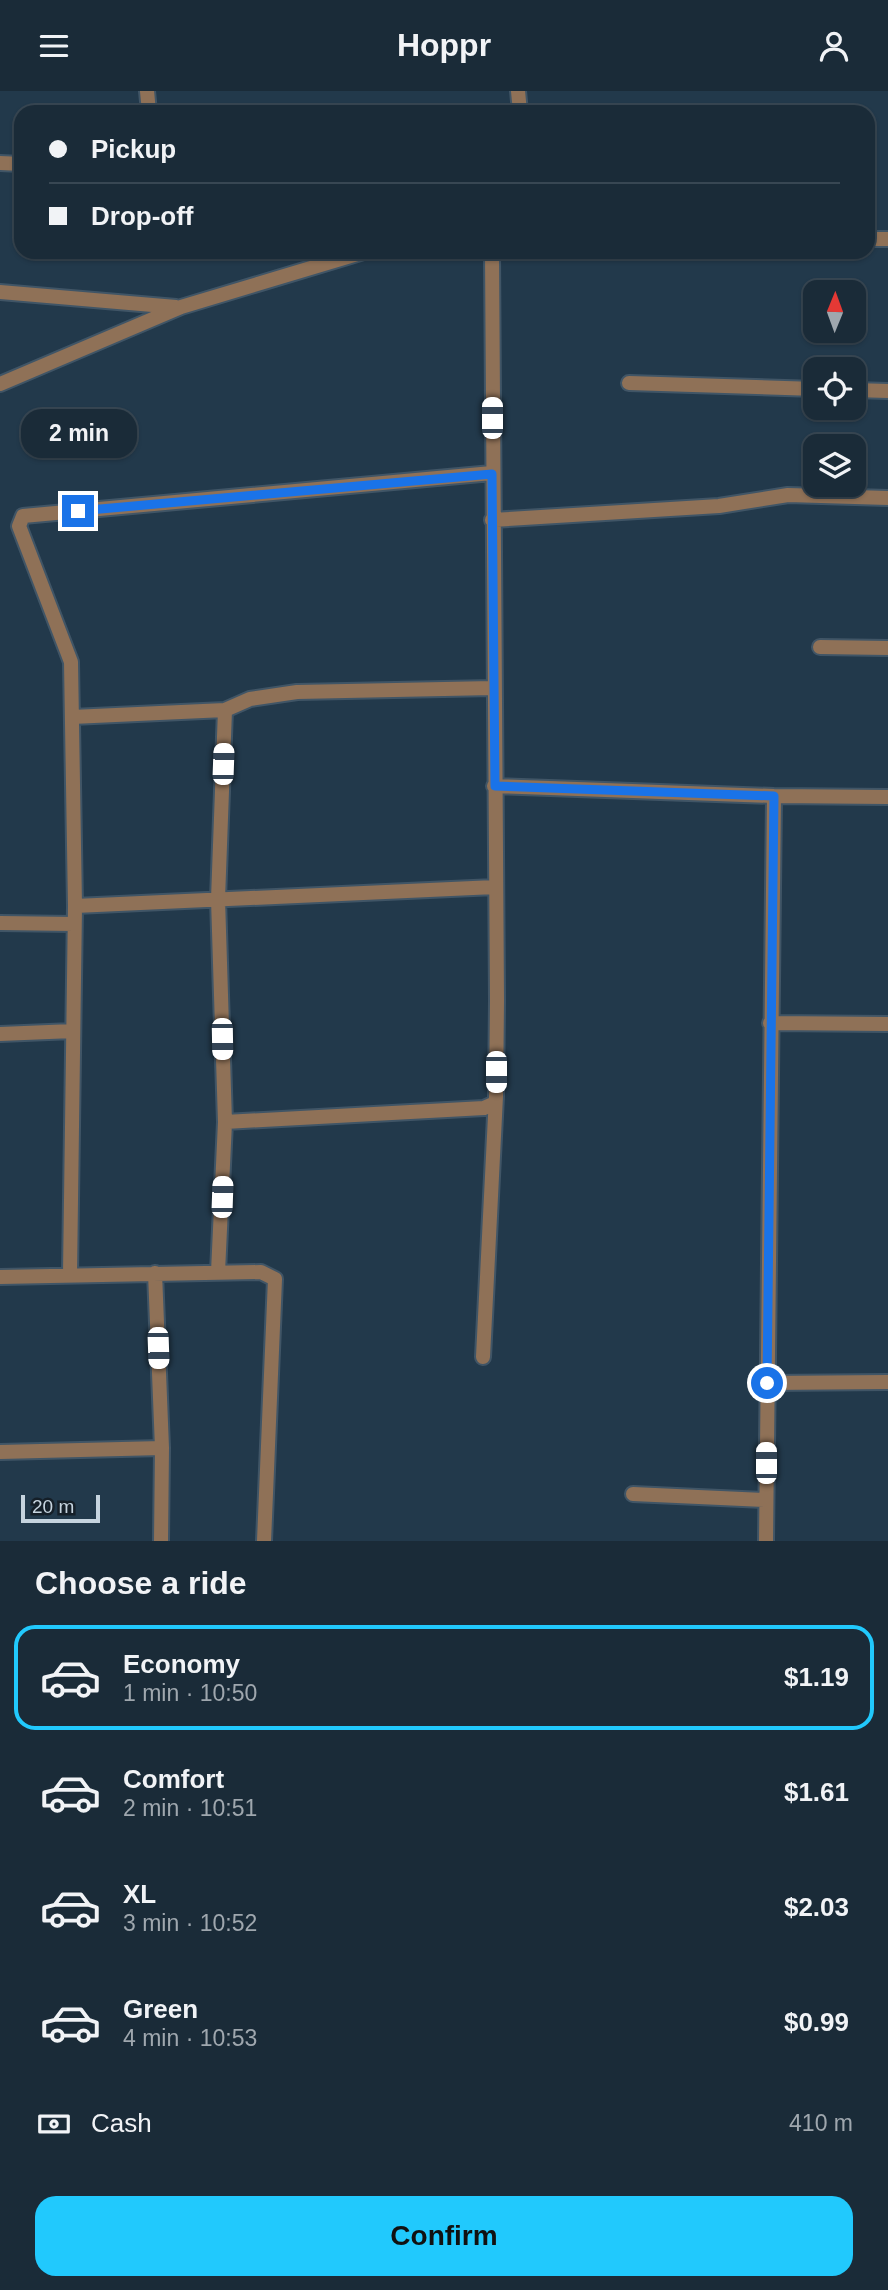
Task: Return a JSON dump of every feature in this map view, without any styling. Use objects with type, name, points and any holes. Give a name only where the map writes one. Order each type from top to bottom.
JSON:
[{"type":"street","points":[[0,384],[181,307],[341,259]]},
{"type":"street","points":[[483,1357],[493,1104],[496,1096],[492,259]]},
{"type":"street","points":[[0,292],[181,307]]},
{"type":"street","points":[[629,383],[803,389]]},
{"type":"street","points":[[866,390],[888,391]]},
{"type":"street","points":[[70,1274],[75,906],[71,662],[19,526],[23,516],[492,474]]},
{"type":"street","points":[[492,520],[719,506],[788,495],[888,498]]},
{"type":"street","points":[[820,647],[888,648]]},
{"type":"street","points":[[72,717],[225,710],[250,699],[297,692],[493,688]]},
{"type":"street","points":[[219,1272],[225,1122],[218,899],[225,710]]},
{"type":"street","points":[[495,786],[774,796],[888,797]]},
{"type":"street","points":[[766,1541],[774,796]]},
{"type":"street","points":[[75,906],[495,887]]},
{"type":"street","points":[[0,923],[74,924]]},
{"type":"street","points":[[770,1023],[888,1024]]},
{"type":"street","points":[[0,1034],[73,1031]]},
{"type":"street","points":[[225,1122],[484,1108],[493,1104]]},
{"type":"street","points":[[0,1277],[261,1272],[275,1279],[264,1541]]},
{"type":"street","points":[[155,1273],[162,1448],[161,1541]]},
{"type":"street","points":[[767,1383],[888,1382]]},
{"type":"street","points":[[0,1453],[162,1448]]},
{"type":"street","points":[[634,1494],[766,1500]]},
{"type":"route","points":[[78,511],[492,474],[495,786],[774,796],[767,1383]]}]
